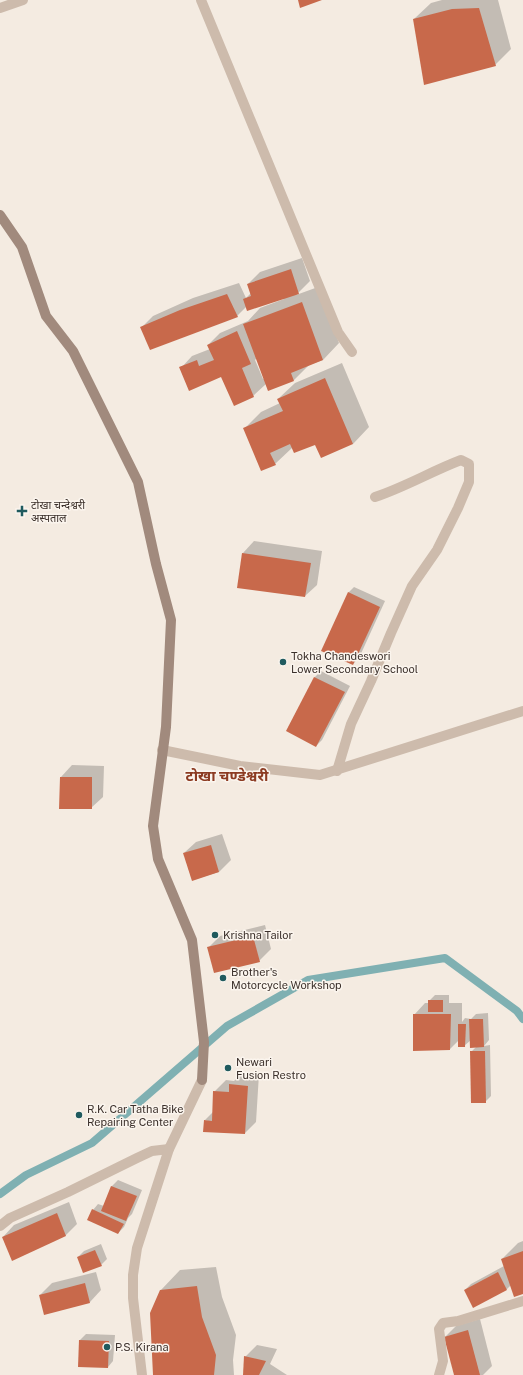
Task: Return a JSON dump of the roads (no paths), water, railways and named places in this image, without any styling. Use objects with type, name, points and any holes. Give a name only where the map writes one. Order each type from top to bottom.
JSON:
[{"type":"main road","points":[[0,215],[22,247],[46,316],[73,351],[138,482],[156,564],[171,620],[166,727],[153,826],[158,859],[192,940],[204,1042],[202,1080]]},
{"type":"street","points":[[0,8],[23,0]]},
{"type":"street","points":[[200,0],[338,332],[352,352]]},
{"type":"street","points":[[336,771],[351,724],[372,681],[412,586],[437,550],[458,508],[469,482],[469,464],[461,460],[440,468],[390,492],[375,497]]},
{"type":"street","points":[[162,750],[240,766],[320,775],[523,711]]},
{"type":"street","points":[[142,1375],[133,1298],[133,1275],[137,1248],[169,1149],[202,1080]]},
{"type":"street","points":[[0,1226],[10,1218],[68,1192],[137,1158],[152,1152],[169,1149]]},
{"type":"street","points":[[439,1375],[443,1361],[439,1329],[443,1323],[458,1321],[523,1301]]},
{"type":"waterway","points":[[0,1194],[26,1175],[92,1143],[227,1026],[308,980],[445,958],[517,1011],[523,1019]]},
{"type":"place","name":"टोखा चन्देश्वरी अस्पताल","points":[[22,511]]},
{"type":"place","name":"Tokha Chandeswori Lower Secondary School","points":[[283,662]]},
{"type":"place","name":"Krishna Tailor","points":[[215,935]]},
{"type":"place","name":"Brother's Motorcycle Workshop","points":[[223,978]]},
{"type":"place","name":"Newari Fusion Restro","points":[[228,1068]]},
{"type":"place","name":"R.K. Car Tatha Bike Repairing Center","points":[[79,1115]]},
{"type":"place","name":"P.S. Kirana","points":[[107,1347]]},
{"type":"district","name":"टोखा चण्डेश्वरी","points":[[227,776]]}]
